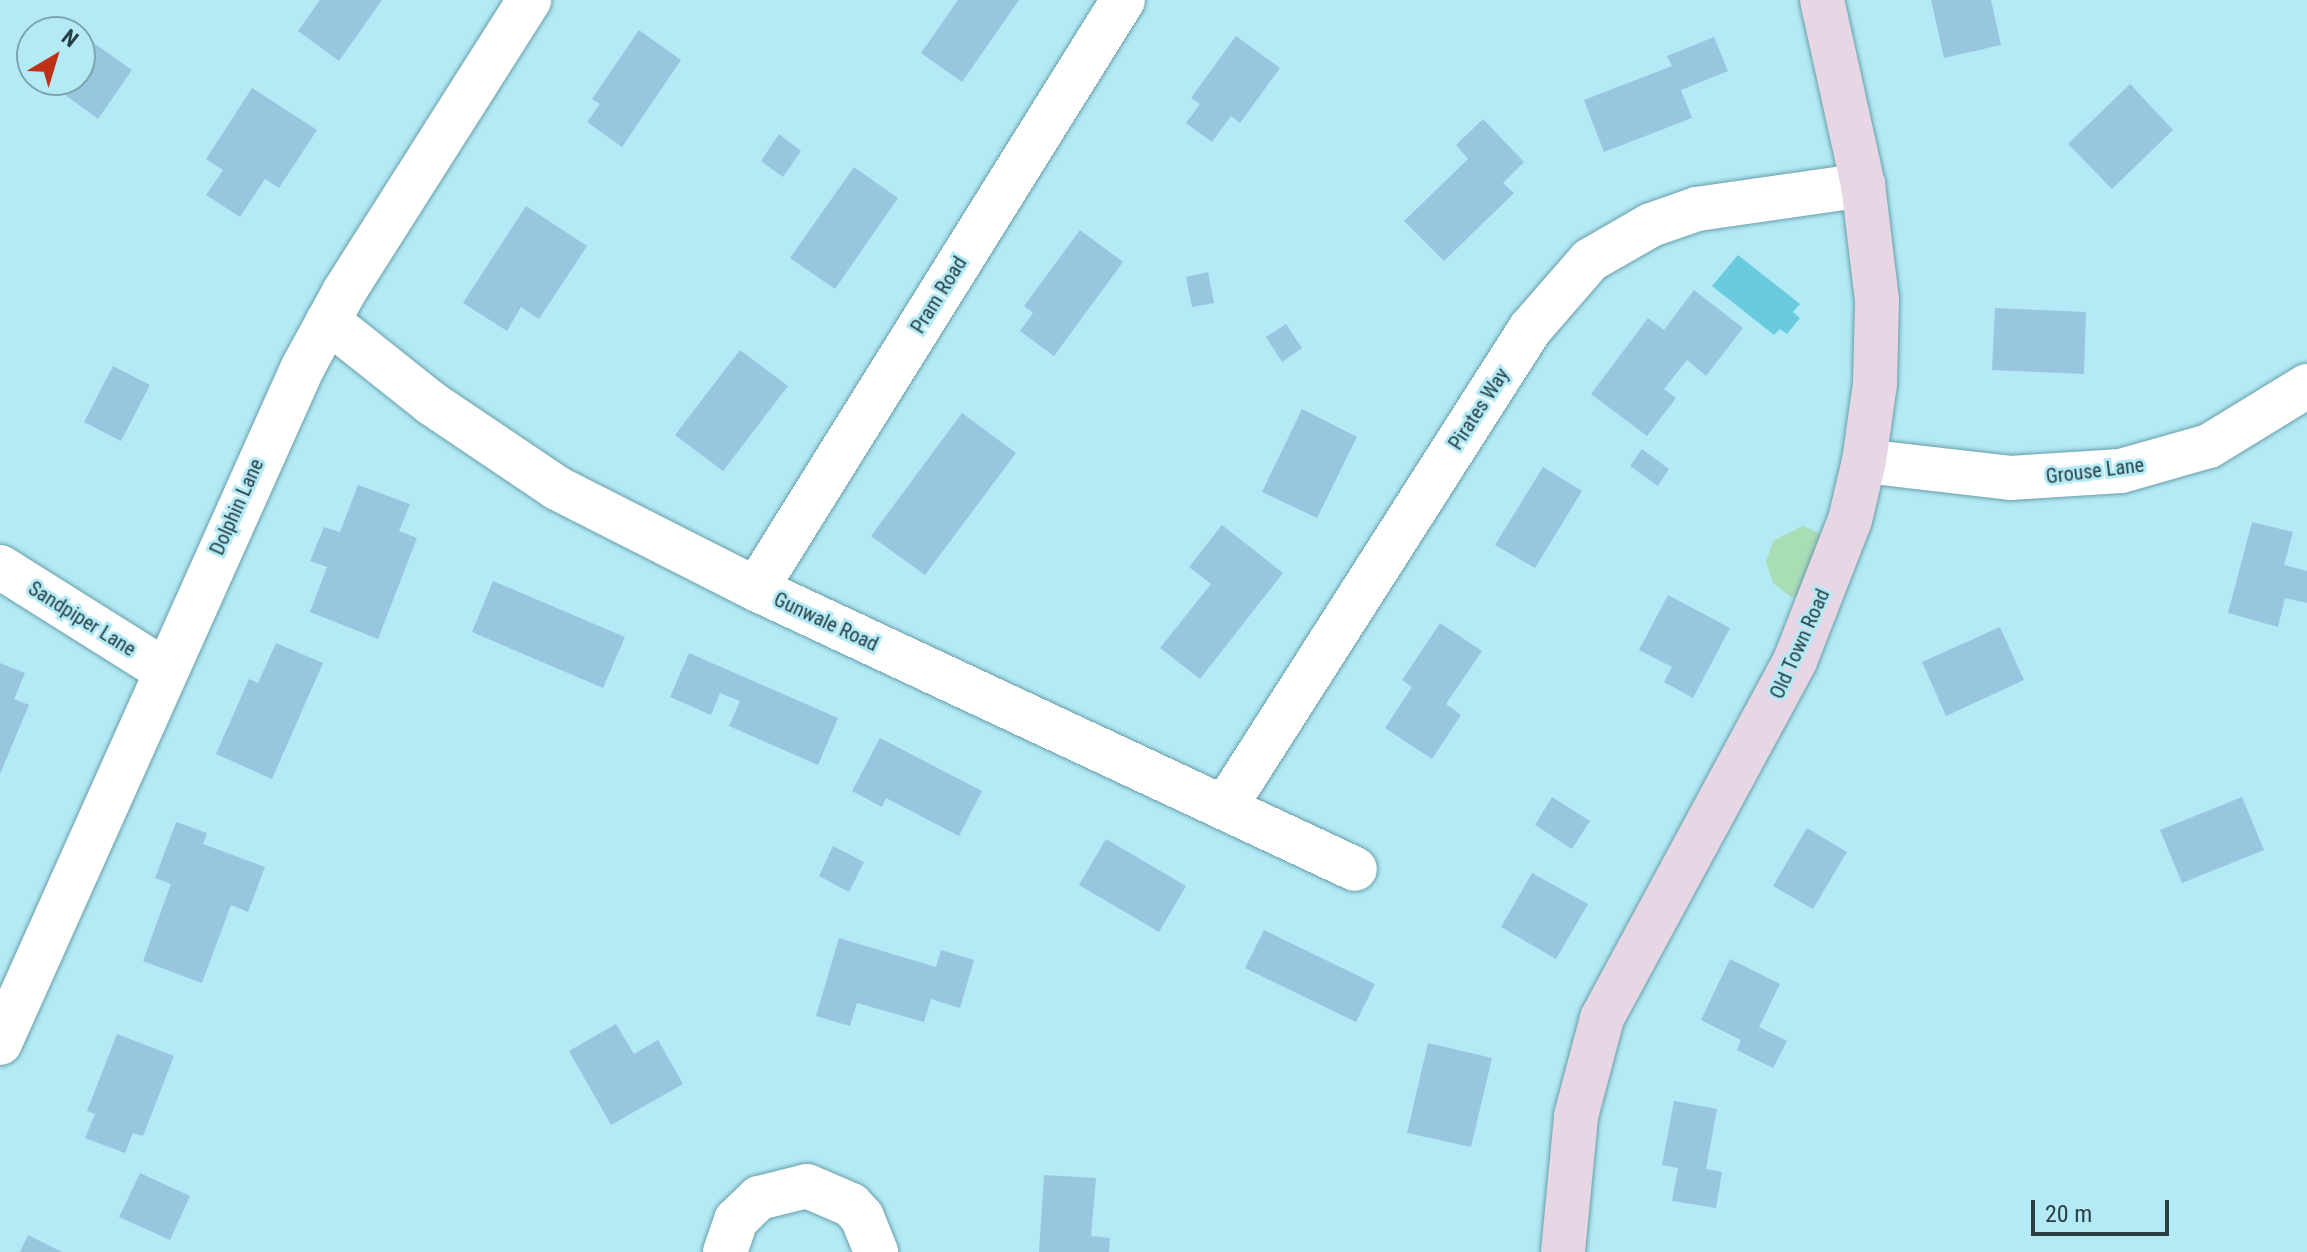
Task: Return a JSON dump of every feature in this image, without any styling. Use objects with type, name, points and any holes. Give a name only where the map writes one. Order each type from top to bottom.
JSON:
[{"type":"street","name":"Dolphin Lane","points":[[0,1043],[252,473],[328,321],[529,0]]},
{"type":"street","name":"Pram Road","points":[[756,589],[1123,0]]},
{"type":"street","name":"Old Town Road","points":[[1563,1252],[1576,1116],[1602,1018],[1795,661],[1850,520],[1864,461],[1878,342],[1863,185],[1822,0]]},
{"type":"street","name":"Pirates Way","points":[[1225,807],[1530,329],[1590,260],[1651,225],[1697,209],[1863,185]]},
{"type":"street","name":"Gunwale Road","points":[[328,321],[431,403],[557,488],[756,589],[1355,869]]},
{"type":"street","name":"Grouse Lane","points":[[1864,461],[2010,478],[2121,471],[2209,446],[2307,386]]},
{"type":"street","name":"Sandpiper Lane","points":[[0,567],[164,670]]},
{"type":"street","points":[[725,1252],[736,1220],[759,1198],[807,1186],[851,1205],[862,1217],[876,1252]]},
{"type":"green space","points":[[1803,526],[1821,534],[1798,596],[1791,597],[1773,583],[1766,562],[1773,541]]},
{"type":"water","points":[[1738,255],[1800,304],[1793,312],[1800,318],[1787,334],[1780,329],[1774,335],[1712,286]]},
{"type":"building","points":[[320,0],[382,0],[339,61],[298,31]]},
{"type":"building","points":[[958,0],[1019,0],[962,82],[921,53]]},
{"type":"building","points":[[1931,0],[1991,0],[2001,45],[1944,58]]},
{"type":"building","points":[[639,30],[681,60],[622,147],[587,122],[600,104],[592,99]]},
{"type":"building","points":[[1236,36],[1280,68],[1240,123],[1231,116],[1212,142],[1186,123],[1200,104],[1191,98]]},
{"type":"building","points":[[1714,37],[1728,71],[1681,90],[1692,118],[1604,152],[1584,100],[1672,66],[1667,56]]},
{"type":"building","points":[[96,45],[132,70],[98,119],[67,96],[96,96]]},
{"type":"building","points":[[2130,84],[2173,130],[2112,189],[2068,144]]},
{"type":"building","points":[[252,88],[317,130],[279,188],[265,179],[240,217],[206,195],[223,170],[206,159]]},
{"type":"building","points":[[1483,119],[1524,162],[1503,183],[1514,193],[1444,261],[1404,221],[1468,159],[1456,145]]},
{"type":"building","points":[[779,134],[801,151],[783,177],[761,161]]},
{"type":"building","points":[[854,167],[898,198],[835,289],[790,258]]},
{"type":"building","points":[[526,206],[587,246],[539,319],[521,307],[507,331],[463,303]]},
{"type":"building","points":[[1080,230],[1123,262],[1054,356],[1020,331],[1033,313],[1024,306]]},
{"type":"building","points":[[1208,272],[1214,303],[1192,307],[1186,277]]},
{"type":"building","points":[[1694,290],[1743,328],[1706,376],[1687,360],[1664,389],[1676,398],[1647,436],[1591,394],[1648,318],[1664,330]]},
{"type":"building","points":[[1995,308],[2086,312],[2084,374],[1992,370]]},
{"type":"building","points":[[1286,324],[1302,348],[1282,362],[1266,337]]},
{"type":"building","points":[[740,350],[788,386],[723,471],[675,435]]},
{"type":"building","points":[[113,366],[150,385],[121,441],[84,422]]},
{"type":"building","points":[[1302,409],[1357,437],[1317,518],[1262,492]]},
{"type":"building","points":[[962,413],[1016,453],[925,575],[871,536]]},
{"type":"building","points":[[1642,449],[1669,469],[1658,486],[1630,466]]},
{"type":"building","points":[[1543,467],[1582,491],[1535,568],[1495,545]]},
{"type":"building","points":[[358,485],[410,504],[399,531],[417,538],[378,639],[310,612],[327,567],[310,561],[324,527],[340,532]]},
{"type":"building","points":[[2252,522],[2293,532],[2284,565],[2307,571],[2307,603],[2285,598],[2278,627],[2228,613]]},
{"type":"building","points":[[1222,525],[1283,573],[1200,679],[1160,648],[1211,584],[1189,567]]},
{"type":"building","points":[[493,581],[625,637],[603,688],[472,632]]},
{"type":"building","points":[[1668,595],[1730,628],[1693,698],[1664,682],[1672,667],[1639,650]]},
{"type":"building","points":[[1440,623],[1482,651],[1446,704],[1461,715],[1432,759],[1385,728],[1412,687],[1402,680]]},
{"type":"building","points":[[2000,627],[2024,680],[1946,716],[1922,662]]},
{"type":"building","points":[[276,643],[323,663],[272,779],[216,754],[249,679],[258,683]]},
{"type":"building","points":[[689,653],[838,718],[818,765],[729,726],[740,701],[720,693],[711,715],[670,697]]},
{"type":"building","points":[[0,663],[25,673],[14,699],[29,705],[0,774]]},
{"type":"building","points":[[880,738],[982,791],[959,836],[886,798],[882,807],[852,791]]},
{"type":"building","points":[[1552,797],[1590,821],[1572,849],[1535,825]]},
{"type":"building","points":[[2242,797],[2264,850],[2182,883],[2160,830]]},
{"type":"building","points":[[176,822],[207,833],[203,844],[265,867],[248,912],[231,905],[202,983],[143,961],[171,884],[155,878]]},
{"type":"building","points":[[1807,828],[1847,852],[1813,909],[1773,886]]},
{"type":"building","points":[[1106,839],[1186,886],[1159,932],[1079,885]]},
{"type":"building","points":[[833,846],[864,862],[849,892],[819,876]]},
{"type":"building","points":[[1532,873],[1588,904],[1556,959],[1501,927]]},
{"type":"building","points":[[1264,930],[1375,984],[1356,1022],[1245,968]]},
{"type":"building","points":[[839,938],[936,967],[941,950],[974,960],[960,1008],[931,999],[924,1022],[857,1003],[850,1026],[816,1016]]},
{"type":"building","points":[[1730,959],[1780,984],[1759,1027],[1787,1041],[1773,1068],[1737,1050],[1741,1040],[1701,1020]]},
{"type":"building","points":[[616,1024],[634,1054],[658,1040],[683,1084],[611,1125],[569,1051]]},
{"type":"building","points":[[117,1034],[174,1056],[143,1136],[133,1133],[125,1153],[85,1138],[95,1114],[87,1111]]},
{"type":"building","points":[[1428,1043],[1492,1058],[1471,1147],[1407,1133]]},
{"type":"building","points":[[1674,1101],[1717,1109],[1706,1169],[1722,1172],[1716,1208],[1672,1201],[1678,1168],[1662,1165]]},
{"type":"building","points":[[140,1173],[190,1196],[170,1240],[119,1217]]},
{"type":"building","points":[[1044,1175],[1096,1178],[1091,1236],[1110,1238],[1109,1252],[1039,1252]]},
{"type":"building","points":[[28,1235],[62,1252],[20,1252]]}]
